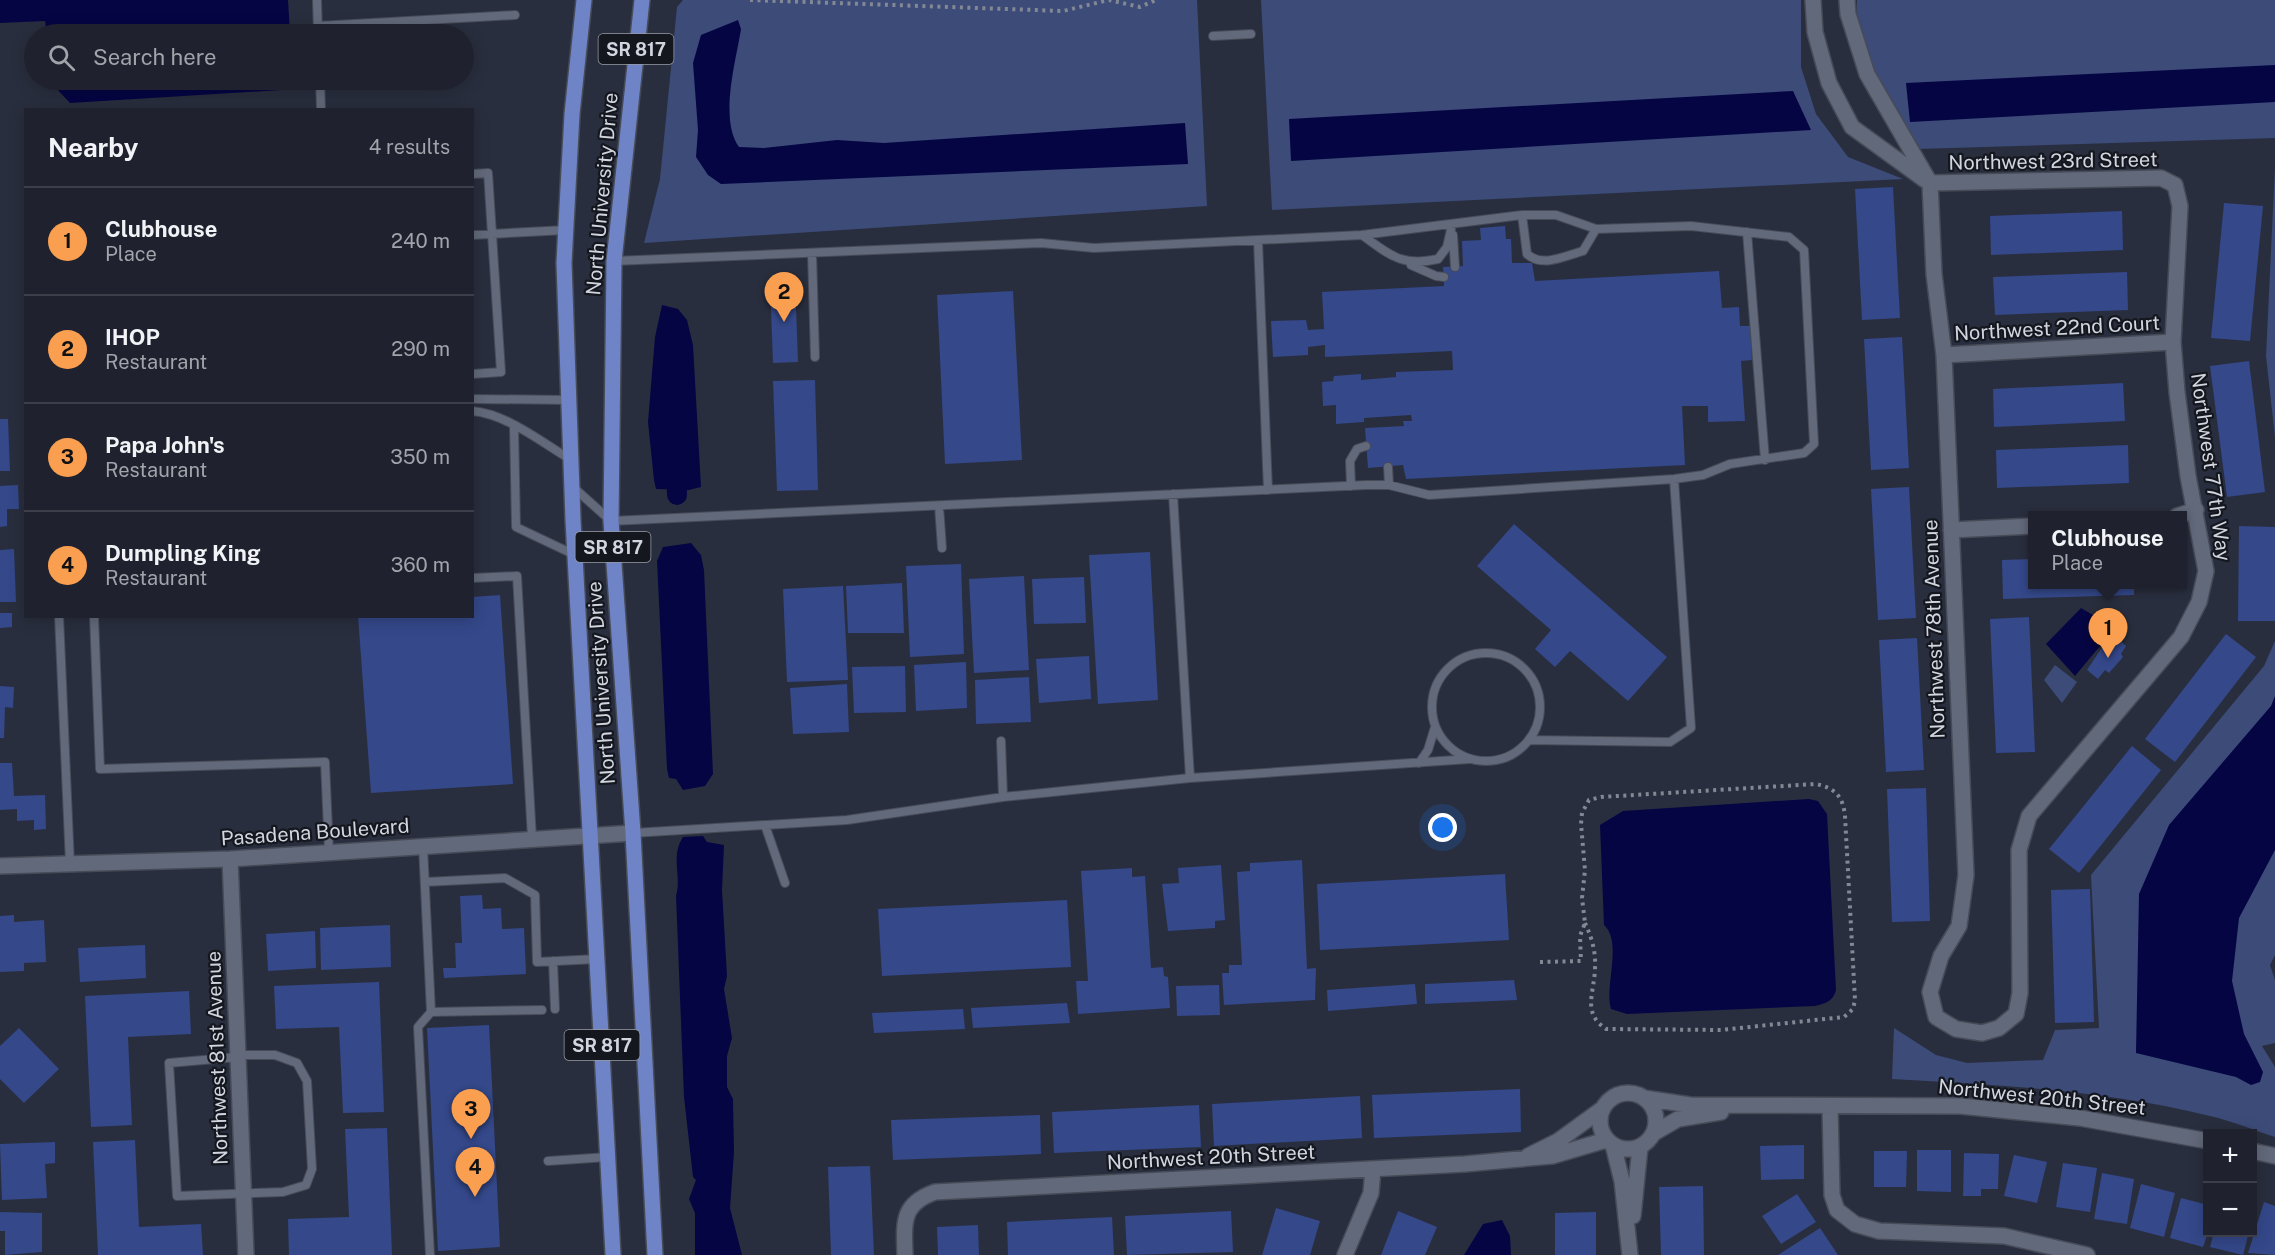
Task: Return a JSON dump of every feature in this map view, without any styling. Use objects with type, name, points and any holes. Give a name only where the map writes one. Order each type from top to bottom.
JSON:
[{"type":"main road","name":"North University Drive","points":[[584,0],[572,114],[564,262],[575,555],[613,1255]]},
{"type":"main road","name":"North University Drive","points":[[642,0],[614,261],[611,521],[633,832],[655,1255]]},
{"type":"street","points":[[1813,0],[1815,32],[1829,83],[1852,127],[1930,183]]},
{"type":"street","name":"Northwest 78th Avenue","points":[[1847,0],[1848,14],[1867,74],[1930,183],[1934,274],[1944,355],[1966,875],[1959,926],[1941,956],[1930,992],[1936,1017],[1956,1029],[1982,1033]]},
{"type":"street","name":"Northwest 23rd Street","points":[[1930,183],[2161,178],[2175,185]]},
{"type":"street","name":"Northwest 77th Way","points":[[1982,1033],[1999,1028],[2016,1014],[2020,993],[2019,850],[2029,816],[2181,637],[2199,602],[2206,571],[2177,392],[2173,342],[2180,206],[2175,185]]},
{"type":"street","name":"Northwest 22nd Court","points":[[1944,355],[2173,342]]},
{"type":"street","points":[[2187,513],[2196,510]]},
{"type":"street","points":[[1951,530],[2028,526]]},
{"type":"street","name":"Pasadena Boulevard","points":[[0,866],[230,859],[633,832]]},
{"type":"street","name":"Northwest 81st Avenue","points":[[230,859],[246,1255]]},
{"type":"street","points":[[1610,1142],[1622,1149],[1640,1147],[1654,1133],[1655,1114],[1644,1098],[1625,1093],[1609,1100],[1602,1109],[1599,1124],[1610,1142],[1622,1181],[1630,1251]]},
{"type":"street","name":"Northwest 20th Street","points":[[1644,1098],[1690,1105],[1960,1106],[2080,1118],[2203,1140]]},
{"type":"street","name":"Northwest 20th Street","points":[[1654,1133],[1678,1119],[1762,1104]]},
{"type":"street","points":[[1830,1106],[1832,1195],[1837,1210],[1855,1224],[1879,1231],[2004,1236],[2087,1255]]},
{"type":"street","name":"Northwest 20th Street","points":[[1523,1158],[1558,1141],[1602,1109]]},
{"type":"street","name":"Northwest 20th Street","points":[[905,1255],[904,1223],[908,1212],[918,1198],[935,1192],[1373,1169],[1552,1156],[1610,1142]]},
{"type":"street","points":[[1630,1251],[1640,1147]]},
{"type":"street","points":[[2257,1152],[2275,1156]]},
{"type":"street","points":[[1345,1255],[1371,1193],[1373,1169]]},
{"type":"lane","points":[[317,0],[318,24]]},
{"type":"lane","points":[[396,24],[514,15]]},
{"type":"lane","points":[[1213,36],[1251,34]]},
{"type":"lane","points":[[320,90],[321,108]]},
{"type":"lane","points":[[474,174],[488,174],[501,372],[474,375]]},
{"type":"lane","points":[[572,486],[611,521],[1389,484],[1429,495],[1674,479],[1703,475],[1730,464],[1804,453],[1814,444],[1804,250],[1789,237],[1691,226],[1596,229],[1556,215],[1522,215],[1362,235],[1258,241],[1094,248],[1041,243],[614,261]]},
{"type":"lane","points":[[1522,215],[1527,254],[1534,261],[1583,252],[1596,229]]},
{"type":"lane","points":[[1404,262],[1419,264],[1438,260],[1447,247],[1452,225]]},
{"type":"lane","points":[[1452,225],[1455,267]]},
{"type":"lane","points":[[474,235],[566,230]]},
{"type":"lane","points":[[1747,232],[1765,460]]},
{"type":"lane","points":[[1362,235],[1404,262],[1436,276],[1444,277]]},
{"type":"lane","points":[[1258,241],[1268,490]]},
{"type":"lane","points":[[812,253],[815,357]]},
{"type":"lane","points":[[474,399],[569,400]]},
{"type":"lane","points":[[474,411],[483,412],[514,426],[571,460]]},
{"type":"lane","points":[[514,426],[516,527],[575,555]]},
{"type":"lane","points":[[1351,486],[1350,461],[1357,449],[1366,446]]},
{"type":"lane","points":[[1388,467],[1389,484]]},
{"type":"lane","points":[[1529,740],[1670,742],[1691,728],[1674,479]]},
{"type":"lane","points":[[1173,494],[1190,778]]},
{"type":"lane","points":[[939,506],[942,548]]},
{"type":"lane","points":[[474,578],[517,576],[532,838]]},
{"type":"lane","points":[[59,618],[70,864]]},
{"type":"lane","points":[[94,618],[100,769],[325,762],[329,852]]},
{"type":"lane","points":[[633,832],[847,820],[1003,797],[1190,778],[1419,763],[1470,759],[1500,759],[1516,752],[1529,740],[1538,725],[1541,707],[1538,690],[1530,674],[1517,662],[1501,654],[1483,652],[1466,656],[1444,672],[1432,698],[1435,727],[1428,750],[1419,763]]},
{"type":"lane","points":[[1435,727],[1452,750],[1470,759]]},
{"type":"lane","points":[[1001,741],[1003,797]]},
{"type":"lane","points":[[765,825],[785,883]]},
{"type":"lane","points":[[423,846],[431,1012],[418,1027],[430,1255]]},
{"type":"lane","points":[[425,882],[505,878],[535,895],[537,962],[598,959]]},
{"type":"lane","points":[[553,961],[555,1009]]},
{"type":"lane","points":[[431,1012],[542,1010]]},
{"type":"lane","points":[[275,1055],[297,1063],[307,1081],[312,1169],[306,1185],[283,1192],[177,1196],[169,1063],[238,1056],[275,1055]]},
{"type":"lane","points":[[548,1161],[608,1157]]},
{"type":"path","points":[[750,0],[1074,11],[1109,0],[1140,7],[1156,0]]},
{"type":"path","points":[[1540,962],[1581,961],[1580,936],[1585,923],[1582,898],[1585,870],[1581,824],[1585,805],[1594,797],[1816,784],[1832,789],[1842,799],[1845,816],[1855,994],[1853,1009],[1844,1017],[1721,1030],[1606,1029],[1599,1024],[1589,1010],[1595,956],[1585,923]]},
{"type":"shaded area","points":[[0,0],[288,0],[289,24],[45,24],[45,21],[0,23]]},
{"type":"shaded area","points":[[683,0],[1197,0],[1207,206],[644,243],[660,179],[677,7]]},
{"type":"shaded area","points":[[1261,0],[1801,0],[1801,67],[1816,114],[1848,157],[1903,179],[1272,210]]},
{"type":"shaded area","points":[[1857,0],[2275,0],[2275,138],[1918,149],[1886,97],[1868,59],[1861,40]]},
{"type":"shaded area","points":[[738,20],[741,29],[733,73],[730,121],[739,147],[764,148],[837,140],[884,143],[1185,123],[1188,164],[721,184],[708,175],[696,157],[698,130],[693,63],[701,35]]},
{"type":"shaded area","points":[[2275,65],[2275,102],[1910,122],[1906,83]]},
{"type":"shaded area","points":[[58,90],[281,90],[70,103]]},
{"type":"shaded area","points":[[1793,91],[1811,130],[1291,161],[1289,119]]},
{"type":"shaded area","points":[[2275,167],[2275,437],[2266,356]]},
{"type":"shaded area","points":[[662,305],[678,309],[687,320],[693,345],[701,487],[689,490],[656,489],[654,480],[648,422],[655,337]]},
{"type":"shaded area","points":[[691,543],[701,555],[704,570],[713,774],[705,786],[683,790],[676,779],[669,778],[667,769],[657,561],[663,547]]},
{"type":"shaded area","points":[[2081,608],[2115,628],[2075,676],[2046,644]]},
{"type":"shaded area","points":[[2275,641],[2275,955],[2270,965],[2275,980],[2275,1043],[2262,1046],[2275,1067],[2275,1137],[2257,1131],[2257,1129],[2218,1118],[2132,1100],[2052,1090],[1892,1079],[1894,1028],[1936,1055],[1967,1063],[2043,1060],[2055,1030],[2099,1028],[2091,875],[2264,666]]},
{"type":"shaded area","points":[[2055,665],[2077,682],[2062,703],[2044,680]]},
{"type":"shaded area","points":[[2275,696],[2275,850],[2239,918],[2232,981],[2244,1034],[2263,1072],[2260,1082],[2251,1085],[2236,1077],[2136,1053],[2139,894],[2169,825],[2271,706]]},
{"type":"shaded area","points":[[1809,799],[1818,801],[1827,814],[1836,990],[1831,999],[1815,1006],[1627,1014],[1611,1009],[1609,1000],[1613,953],[1612,942],[1604,925],[1600,825],[1623,811]]},
{"type":"shaded area","points":[[703,836],[707,842],[724,845],[722,890],[727,976],[724,989],[732,1038],[727,1056],[727,1087],[733,1099],[734,1152],[730,1208],[742,1255],[695,1255],[695,1213],[689,1199],[696,1180],[693,1177],[684,1097],[676,896],[677,852],[683,837]]},
{"type":"shaded area","points":[[1502,1220],[1510,1236],[1511,1255],[1464,1255],[1483,1224]]},
{"type":"building","points":[[1893,187],[1900,318],[1862,320],[1855,189]]},
{"type":"building","points":[[2224,203],[2263,206],[2250,341],[2211,338]]},
{"type":"building","points":[[2122,211],[2123,250],[1991,255],[1990,216]]},
{"type":"building","points":[[1505,226],[1506,239],[1511,239],[1512,263],[1532,263],[1535,281],[1719,271],[1722,308],[1739,307],[1740,326],[1750,326],[1752,360],[1741,361],[1745,421],[1708,422],[1708,406],[1682,406],[1685,465],[1406,479],[1403,465],[1368,468],[1365,428],[1404,426],[1403,421],[1412,421],[1411,415],[1364,418],[1364,422],[1336,424],[1336,405],[1323,406],[1322,382],[1333,381],[1334,376],[1361,374],[1361,380],[1396,377],[1396,372],[1453,370],[1452,351],[1325,357],[1325,345],[1308,347],[1308,355],[1273,357],[1271,321],[1306,320],[1308,330],[1324,329],[1322,292],[1444,286],[1443,267],[1463,266],[1462,241],[1481,240],[1480,228]]},
{"type":"building","points":[[2127,272],[2128,310],[1995,315],[1993,277]]},
{"type":"building","points":[[795,280],[798,362],[773,363],[770,281]]},
{"type":"building","points":[[1013,291],[1022,460],[945,464],[937,295]]},
{"type":"building","points":[[1902,337],[1909,468],[1871,470],[1864,339]]},
{"type":"building","points":[[2249,361],[2265,492],[2227,497],[2210,366]]},
{"type":"building","points":[[815,380],[818,490],[777,491],[773,381]]},
{"type":"building","points":[[2123,383],[2125,421],[1994,427],[1993,389]]},
{"type":"building","points":[[0,419],[8,419],[10,471],[0,471]]},
{"type":"building","points":[[2128,445],[2129,483],[1997,488],[1996,450]]},
{"type":"building","points":[[18,485],[19,509],[7,509],[7,526],[0,527],[0,486]]},
{"type":"building","points":[[1909,487],[1916,618],[1878,620],[1871,489]]},
{"type":"building","points":[[1514,524],[1667,657],[1628,701],[1570,651],[1555,667],[1535,649],[1551,630],[1477,566]]},
{"type":"building","points":[[2239,526],[2275,527],[2275,621],[2238,621]]},
{"type":"building","points":[[14,549],[16,602],[0,602],[0,550]]},
{"type":"building","points":[[1150,552],[1158,700],[1098,704],[1089,555]]},
{"type":"building","points":[[2028,559],[2028,589],[2134,589],[2134,595],[2003,599],[2002,560]]},
{"type":"building","points":[[961,564],[964,654],[910,657],[906,566]]},
{"type":"building","points":[[1024,576],[1029,670],[974,673],[969,579]]},
{"type":"building","points":[[1084,577],[1086,623],[1034,624],[1032,579]]},
{"type":"building","points":[[902,583],[904,633],[848,633],[846,586]]},
{"type":"building","points":[[843,586],[848,680],[787,682],[783,589]]},
{"type":"building","points":[[500,595],[513,784],[371,793],[358,618],[474,618],[474,597]]},
{"type":"building","points":[[0,613],[12,613],[12,627],[0,628]]},
{"type":"building","points":[[2029,617],[2035,752],[1996,753],[1990,619]]},
{"type":"building","points":[[2226,634],[2256,657],[2175,762],[2145,739]]},
{"type":"building","points":[[2116,637],[2126,646],[2121,654],[2123,657],[2109,673],[2105,670],[2098,679],[2087,670],[2105,643],[2111,645]]},
{"type":"building","points":[[1917,638],[1924,770],[1886,772],[1879,640]]},
{"type":"building","points":[[1089,656],[1091,699],[1039,703],[1036,659]]},
{"type":"building","points":[[966,662],[967,708],[916,711],[914,665]]},
{"type":"building","points":[[905,666],[906,712],[854,713],[852,667]]},
{"type":"building","points":[[1029,677],[1031,722],[976,724],[975,680]]},
{"type":"building","points":[[847,684],[849,732],[793,734],[790,688]]},
{"type":"building","points":[[0,686],[14,687],[13,708],[5,707],[4,738],[0,738]]},
{"type":"building","points":[[2132,746],[2161,770],[2079,873],[2049,849]]},
{"type":"building","points":[[0,763],[12,763],[14,796],[45,795],[46,829],[34,830],[34,820],[17,821],[17,809],[0,810]]},
{"type":"building","points":[[1926,788],[1930,921],[1892,922],[1887,789]]},
{"type":"building","points":[[1302,860],[1307,969],[1316,968],[1315,1000],[1224,1005],[1222,973],[1229,973],[1229,965],[1242,965],[1237,872],[1250,871],[1250,863]]},
{"type":"building","points":[[1221,865],[1225,920],[1215,921],[1215,928],[1168,931],[1162,884],[1179,883],[1178,868]]},
{"type":"building","points":[[1132,868],[1132,877],[1145,876],[1151,968],[1163,967],[1164,976],[1168,977],[1170,1008],[1078,1014],[1076,981],[1088,981],[1081,871]]},
{"type":"building","points":[[1505,874],[1509,940],[1320,950],[1317,884]]},
{"type":"building","points":[[2090,889],[2094,1022],[2055,1023],[2051,890]]},
{"type":"building","points":[[482,895],[483,909],[501,908],[502,929],[524,928],[526,974],[444,978],[443,968],[456,968],[455,943],[462,943],[460,896]]},
{"type":"building","points":[[1067,900],[1071,967],[882,976],[878,909]]},
{"type":"building","points":[[14,915],[14,922],[44,920],[46,962],[24,963],[24,971],[0,972],[0,916]]},
{"type":"building","points":[[390,925],[391,967],[321,970],[320,928]]},
{"type":"building","points":[[315,931],[316,968],[268,971],[266,934]]},
{"type":"building","points":[[145,945],[146,978],[80,982],[78,948]]},
{"type":"building","points":[[1514,980],[1517,1000],[1425,1004],[1425,984]]},
{"type":"building","points":[[379,982],[384,1112],[343,1113],[339,1027],[276,1029],[274,986]]},
{"type":"building","points":[[1415,984],[1417,1004],[1328,1011],[1327,990]]},
{"type":"building","points":[[1219,985],[1220,1015],[1177,1016],[1176,986]]},
{"type":"building","points":[[189,991],[191,1034],[128,1037],[132,1125],[91,1127],[85,996]]},
{"type":"building","points":[[1067,1003],[1070,1023],[973,1028],[971,1008]]},
{"type":"building","points":[[963,1009],[965,1029],[874,1033],[872,1013]]},
{"type":"building","points":[[489,1025],[500,1247],[438,1251],[427,1028]]},
{"type":"building","points":[[19,1028],[59,1069],[24,1103],[0,1079],[0,1046]]},
{"type":"building","points":[[1520,1089],[1521,1132],[1374,1138],[1372,1095]]},
{"type":"building","points":[[1360,1096],[1362,1138],[1214,1146],[1212,1104]]},
{"type":"building","points":[[1199,1105],[1201,1147],[1054,1153],[1052,1112]]},
{"type":"building","points":[[1040,1115],[1041,1154],[893,1160],[891,1120]]},
{"type":"building","points":[[387,1128],[392,1255],[289,1255],[288,1219],[349,1217],[345,1129]]},
{"type":"building","points":[[135,1140],[139,1227],[201,1224],[203,1255],[98,1255],[93,1142]]},
{"type":"building","points":[[55,1142],[55,1163],[45,1164],[47,1198],[2,1200],[0,1144]]},
{"type":"building","points":[[1804,1145],[1804,1179],[1761,1180],[1760,1146]]},
{"type":"building","points":[[1917,1150],[1951,1150],[1951,1192],[1917,1191]]},
{"type":"building","points":[[1874,1151],[1907,1151],[1906,1187],[1874,1187]]},
{"type":"building","points":[[1964,1153],[1999,1154],[1998,1189],[1981,1189],[1981,1196],[1963,1196]]},
{"type":"building","points":[[2014,1155],[2047,1162],[2037,1203],[2004,1196]]},
{"type":"building","points":[[2063,1163],[2097,1168],[2090,1212],[2056,1207]]},
{"type":"building","points":[[870,1166],[874,1255],[831,1255],[828,1167]]},
{"type":"building","points":[[2102,1173],[2134,1179],[2127,1224],[2094,1219]]},
{"type":"building","points":[[2141,1184],[2175,1193],[2164,1237],[2130,1228]]},
{"type":"building","points":[[1703,1186],[1704,1255],[1661,1255],[1659,1187]]},
{"type":"building","points":[[1797,1194],[1816,1222],[1781,1244],[1762,1216]]},
{"type":"building","points":[[2181,1198],[2203,1204],[2203,1237],[2207,1237],[2203,1247],[2170,1238]]},
{"type":"building","points":[[2264,1202],[2275,1206],[2275,1255],[2248,1253],[2253,1237],[2257,1237],[2257,1224]]},
{"type":"building","points":[[1276,1208],[1320,1221],[1310,1255],[1262,1255]]},
{"type":"building","points":[[1231,1211],[1233,1252],[1127,1255],[1125,1216]]},
{"type":"building","points":[[1398,1211],[1437,1227],[1425,1255],[1381,1255]]},
{"type":"building","points":[[0,1212],[42,1213],[42,1252],[5,1255],[5,1231],[0,1231]]},
{"type":"building","points":[[1596,1212],[1596,1255],[1555,1255],[1555,1213]]},
{"type":"building","points":[[1112,1217],[1114,1255],[1008,1255],[1007,1222]]},
{"type":"building","points":[[978,1225],[979,1255],[938,1255],[937,1227]]},
{"type":"building","points":[[1820,1228],[1838,1255],[1778,1255]]},
{"type":"building","points":[[2213,1237],[2248,1237],[2243,1255],[2210,1247]]},
{"type":"waterway","points":[[676,464],[677,495]]},
{"type":"place","name":"IHOP","points":[[784,322]]},
{"type":"place","name":"Clubhouse","points":[[2108,658]]},
{"type":"place","name":"Papa John's","points":[[471,1139]]},
{"type":"place","name":"Dumpling King","points":[[475,1197]]}]
